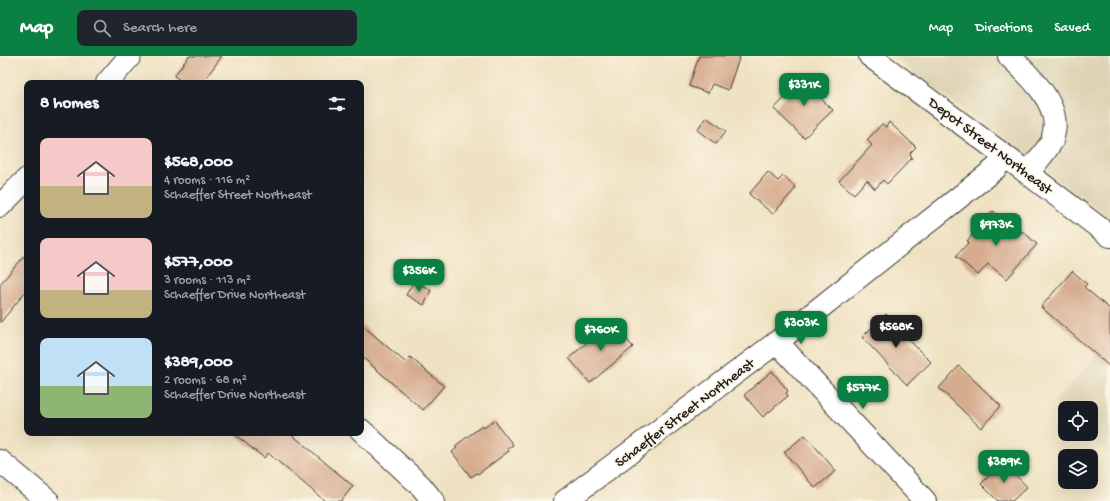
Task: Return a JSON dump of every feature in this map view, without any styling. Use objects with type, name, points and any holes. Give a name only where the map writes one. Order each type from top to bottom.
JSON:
[{"type":"street","points":[[110,80],[130,56]]},
{"type":"street","name":"Depot Street Northeast","points":[[870,56],[1006,156],[1110,236]]},
{"type":"street","points":[[1009,56],[1029,75],[1042,92],[1052,109],[1056,124],[1052,140],[1028,173]]},
{"type":"street","name":"Schaeffer Street Northeast","points":[[565,501],[776,342],[996,168],[1006,156]]},
{"type":"street","points":[[0,206],[24,182]]},
{"type":"street","points":[[776,342],[925,501]]},
{"type":"street","points":[[364,433],[421,486],[433,501]]},
{"type":"street","points":[[0,461],[48,501]]},
{"type":"shaded area","points":[[890,56],[1110,56],[1110,219],[1017,148]]},
{"type":"shaded area","points":[[1110,341],[1110,457],[1094,441],[1098,441],[1098,401],[1058,401],[1058,406],[1054,402]]},
{"type":"building","points":[[189,56],[222,56],[204,80],[180,80],[174,76]]},
{"type":"building","points":[[699,56],[740,56],[728,90],[712,84],[708,93],[689,86]]},
{"type":"building","points":[[807,74],[822,87],[816,94],[833,110],[804,138],[774,109]]},
{"type":"building","points":[[706,117],[726,131],[716,144],[697,130]]},
{"type":"building","points":[[889,122],[916,147],[910,153],[912,158],[887,184],[883,180],[875,189],[867,180],[854,194],[839,181],[872,145],[867,140],[882,124],[886,127]]},
{"type":"building","points":[[768,172],[778,181],[783,176],[796,188],[773,214],[749,194]]},
{"type":"building","points":[[993,211],[1020,234],[1022,231],[1037,244],[1007,279],[988,264],[978,275],[956,256]]},
{"type":"building","points":[[24,256],[24,294],[0,323],[0,284]]},
{"type":"building","points":[[1072,271],[1087,284],[1084,287],[1110,309],[1110,367],[1041,307]]},
{"type":"building","points":[[414,281],[431,290],[424,305],[406,295]]},
{"type":"building","points":[[886,314],[931,362],[907,385],[862,337]]},
{"type":"building","points":[[612,321],[633,347],[590,383],[569,358]]},
{"type":"building","points":[[364,327],[405,362],[410,357],[444,386],[423,410],[364,359]]},
{"type":"building","points":[[959,366],[1001,406],[981,428],[939,388]]},
{"type":"building","points":[[772,371],[788,391],[786,393],[788,396],[763,417],[744,395]]},
{"type":"building","points":[[494,420],[513,445],[507,449],[509,451],[478,474],[477,473],[471,477],[452,452],[457,448],[455,446],[482,426],[484,428]]},
{"type":"building","points":[[805,435],[836,471],[815,488],[784,452]]},
{"type":"building","points":[[237,436],[294,436],[353,486],[341,501],[325,501],[268,453],[264,458]]},
{"type":"building","points":[[1003,462],[1027,487],[1012,501],[998,501],[981,484]]}]
